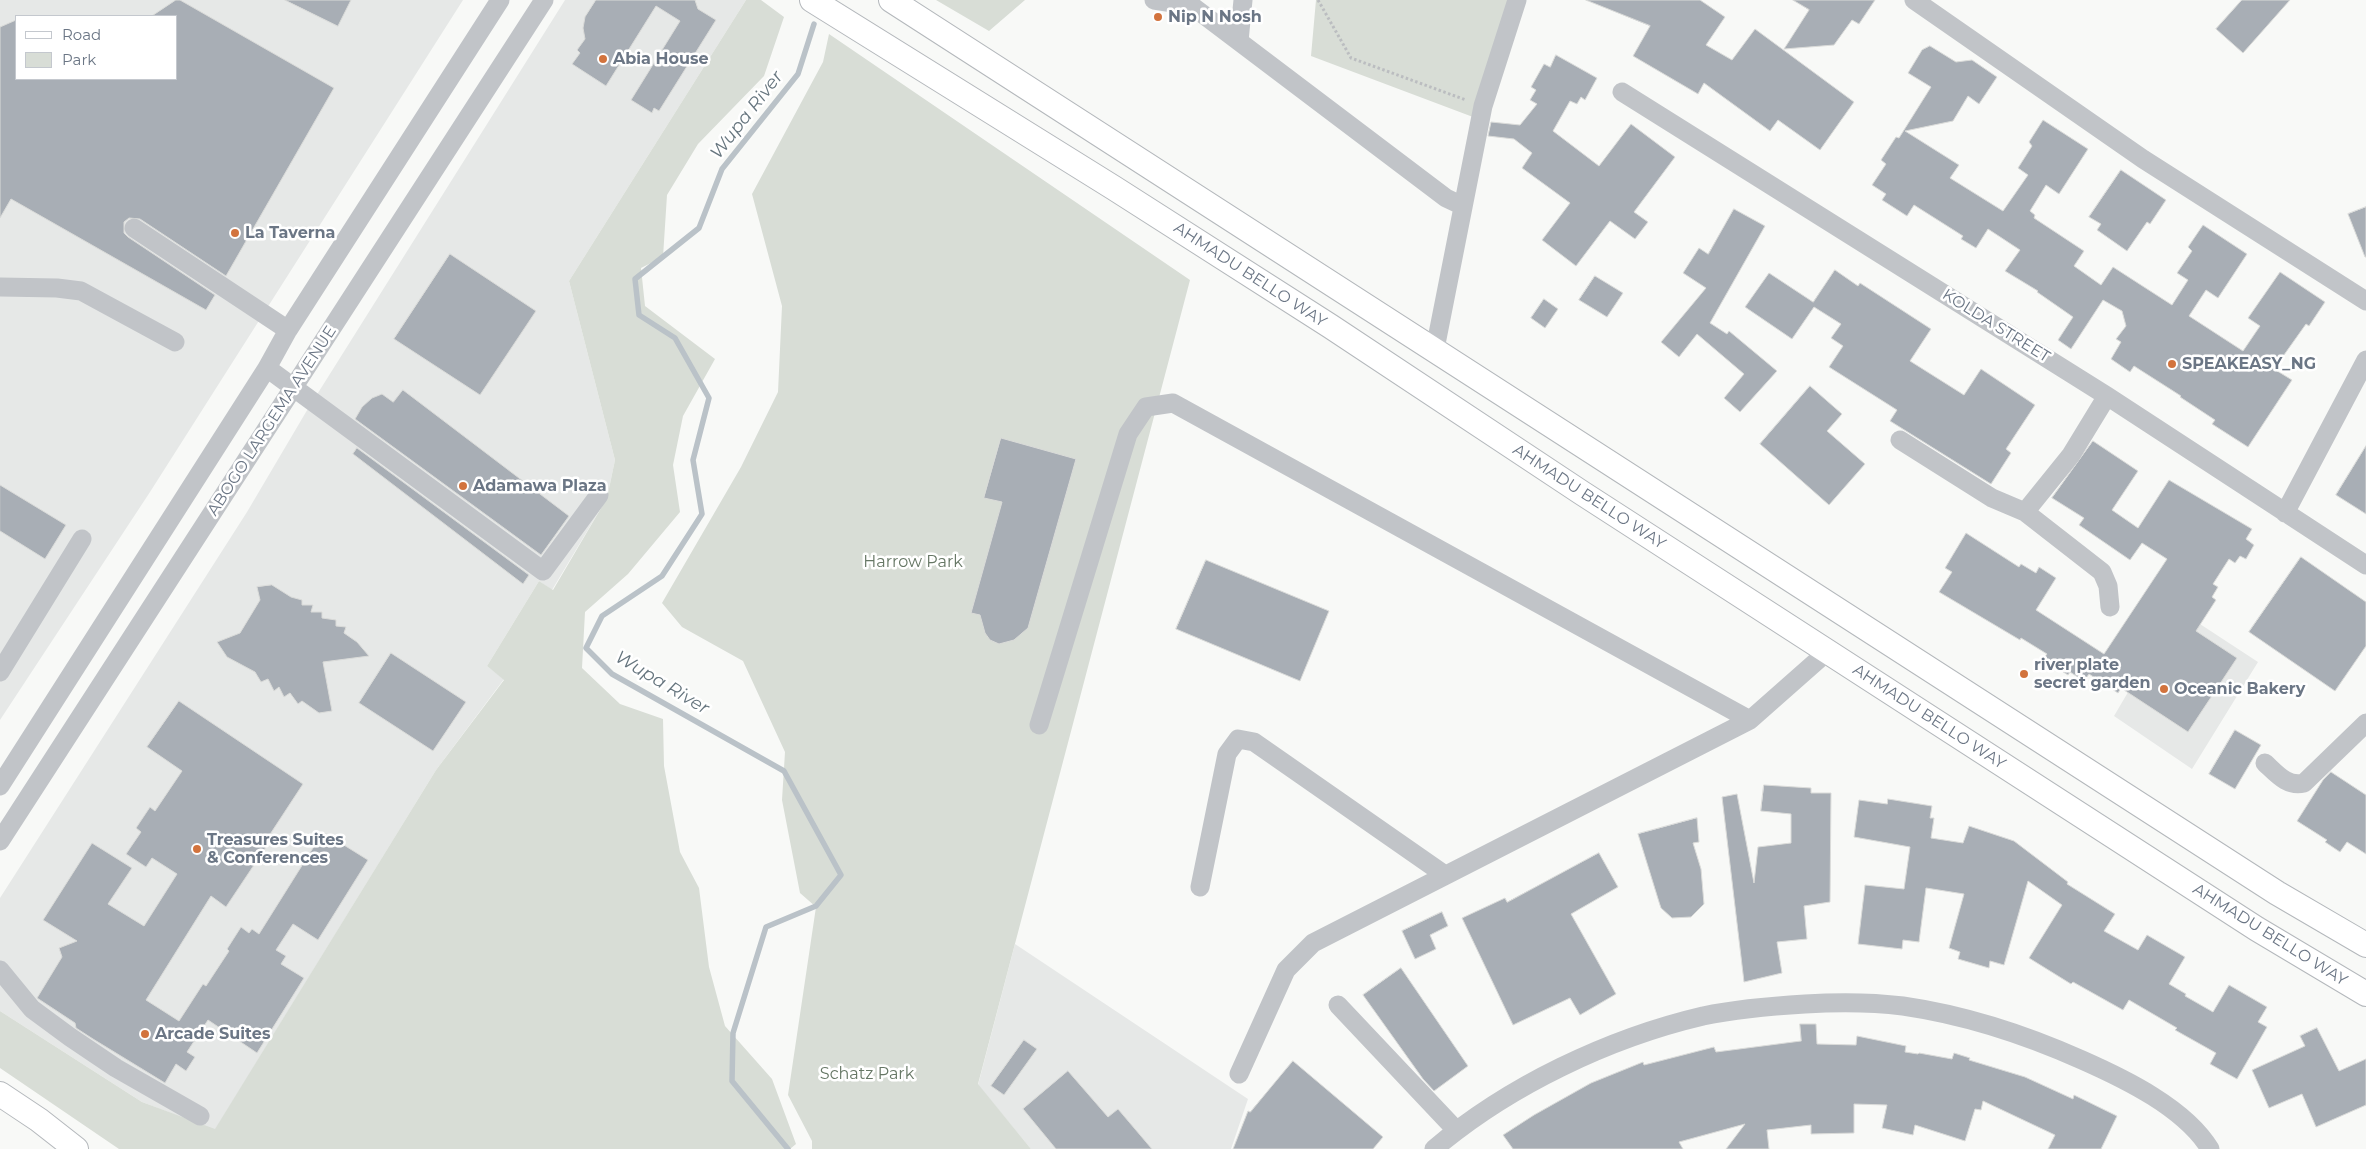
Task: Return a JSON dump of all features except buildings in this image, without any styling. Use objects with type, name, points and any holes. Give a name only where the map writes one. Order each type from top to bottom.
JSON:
[{"type":"main road","name":"AHMADU BELLO WAY","points":[[812,0],[913,61],[1322,321],[1827,652],[2257,929],[2366,994]]},
{"type":"main road","points":[[891,0],[1435,349],[2277,894],[2366,945]]},
{"type":"main road","points":[[0,1094],[39,1120],[76,1149]]},
{"type":"street","name":"ABOGO LARGEMA AVENUE","points":[[2,779],[267,368],[288,330],[500,0]]},
{"type":"street","name":"ABOGO LARGEMA AVENUE","points":[[0,841],[544,0]]},
{"type":"street","points":[[1154,0],[1192,6],[1446,198],[1463,206]]},
{"type":"street","points":[[1239,41],[1243,0]]},
{"type":"street","points":[[1435,349],[1483,106],[1517,0]]},
{"type":"street","points":[[1914,0],[2143,159],[2366,301]]},
{"type":"street","name":"KOLDA STREET","points":[[1622,92],[2108,396],[2366,565]]},
{"type":"street","points":[[134,228],[288,330]]},
{"type":"street","points":[[0,287],[57,288],[81,291],[175,342]]},
{"type":"street","points":[[2285,513],[2366,360]]},
{"type":"street","points":[[267,368],[543,571],[599,495]]},
{"type":"street","points":[[2025,512],[2071,455],[2108,396]]},
{"type":"street","points":[[1039,725],[1128,434],[1146,407],[1173,403],[1750,720]]},
{"type":"street","points":[[1900,440],[1992,498],[2025,512],[2102,572],[2108,586],[2110,607]]},
{"type":"street","points":[[0,672],[82,539]]},
{"type":"street","points":[[1239,1074],[1286,970],[1313,943],[1750,720],[1827,652]]},
{"type":"street","points":[[2265,764],[2286,782],[2294,786],[2304,783],[2366,723]]},
{"type":"street","points":[[1200,887],[1227,754],[1238,739],[1254,742],[1445,875]]},
{"type":"street","points":[[0,970],[32,1009],[70,1037],[116,1068],[200,1116]]},
{"type":"street","points":[[1434,1149],[1456,1130],[1557,1068],[1622,1041],[1703,1016],[1768,1007],[1840,1002],[1903,1006],[1972,1021],[2040,1041],[2111,1073],[2178,1114],[2203,1138],[2210,1149]]},
{"type":"street","points":[[1338,1005],[1456,1130]]},
{"type":"path","points":[[1318,0],[1351,58],[1483,106]]},
{"type":"shaded area","points":[[0,0],[463,0],[150,492],[0,720]]},
{"type":"shaded area","points":[[565,0],[746,0],[569,281],[615,460],[607,498],[552,590],[539,581],[487,666],[504,679],[436,770],[215,1130],[142,1102],[0,1011],[0,898],[247,512],[306,412]]},
{"type":"shaded area","points":[[2177,609],[2258,662],[2192,769],[2114,716]]},
{"type":"shaded area","points":[[1015,944],[1248,1099],[1231,1149],[1031,1149],[978,1085]]},
{"type":"green space","points":[[746,0],[761,0],[784,17],[764,76],[698,144],[667,195],[663,257],[641,268],[645,306],[715,359],[683,416],[673,465],[680,512],[628,574],[585,612],[582,668],[620,704],[663,719],[664,766],[680,852],[699,888],[709,967],[725,1026],[772,1079],[796,1144],[790,1149],[119,1149],[0,1068],[0,1011],[142,1102],[215,1129],[436,770],[504,680],[487,666],[539,581],[553,590],[607,498],[615,460],[569,281]]},
{"type":"green space","points":[[936,0],[1025,0],[989,31]]},
{"type":"green space","points":[[1316,0],[1509,0],[1473,117],[1311,56]]},
{"type":"green space","name":"Harrow Park","points":[[829,34],[1190,280],[978,1084],[1031,1149],[812,1149],[812,1141],[788,1095],[816,907],[800,893],[782,800],[785,752],[743,661],[682,627],[662,603],[741,467],[778,392],[782,306],[752,194],[823,62]]},
{"type":"waterway","name":"Wupa River","points":[[788,1149],[732,1081],[733,1033],[766,927],[816,906],[841,875],[784,771],[612,674],[586,648],[602,616],[662,576],[702,514],[693,460],[709,398],[675,338],[639,315],[635,279],[699,228],[722,169],[798,74],[814,24]]},
{"type":"place","name":"Nip N Nosh","points":[[1158,17]]},
{"type":"place","name":"Abia House","points":[[603,59]]},
{"type":"place","name":"La Taverna","points":[[235,233]]},
{"type":"place","name":"SPEAKEASY_NG","points":[[2172,364]]},
{"type":"place","name":"Adamawa Plaza","points":[[463,486]]},
{"type":"place","name":"river plate secret garden","points":[[2024,674]]},
{"type":"place","name":"Oceanic Bakery","points":[[2164,689]]},
{"type":"place","name":"Treasures Suites & Conferences","points":[[197,849]]},
{"type":"place","name":"Arcade Suites","points":[[145,1034]]},
{"type":"park label","name":"Schatz Park","points":[[867,1074]]}]
